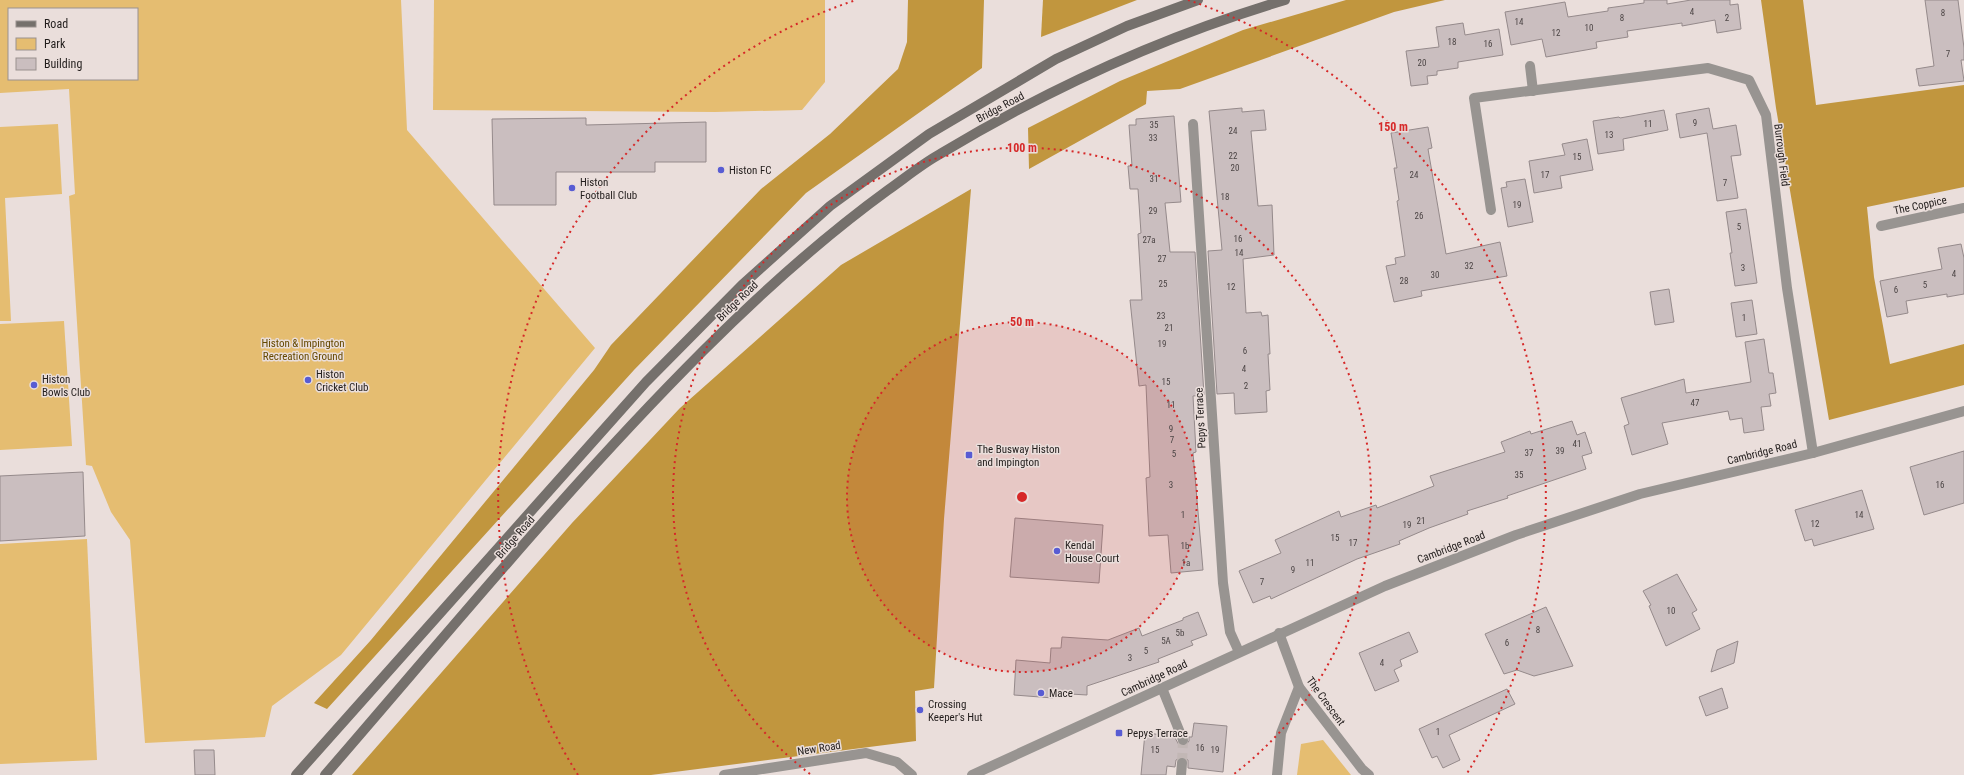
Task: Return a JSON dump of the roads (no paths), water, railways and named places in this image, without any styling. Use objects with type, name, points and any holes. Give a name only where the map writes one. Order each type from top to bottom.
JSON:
[{"type":"main road","name":"Bridge Road","points":[[296,775],[651,377],[742,285],[830,206],[930,134],[1056,59],[1127,26],[1198,0]]},
{"type":"main road","name":"Bridge Road","points":[[325,775],[446,633],[595,464],[666,388],[756,298],[842,223],[938,155],[1091,72],[1236,15],[1285,0]]},
{"type":"street","points":[[1530,66],[1533,91]]},
{"type":"street","name":"Burrough Field","points":[[1491,210],[1474,98],[1708,68],[1749,80],[1766,115],[1787,288],[1813,453]]},
{"type":"street","name":"Pepys Terrace","points":[[1193,124],[1205,229],[1216,495],[1223,583],[1230,632],[1239,652]]},
{"type":"street","name":"The Coppice","points":[[1881,226],[1964,208]]},
{"type":"street","name":"Cambridge Road","points":[[972,775],[1279,633],[1385,586],[1560,519],[1640,494],[1813,453],[1964,411]]},
{"type":"street","name":"The Crescent","points":[[1279,633],[1299,687],[1362,769],[1369,775]]},
{"type":"street","points":[[1277,775],[1281,733],[1299,687]]},
{"type":"street","points":[[1162,688],[1184,740]]},
{"type":"street","name":"New Road","points":[[724,775],[866,753],[898,762],[912,775]]},
{"type":"street","points":[[1181,775],[1182,763]]},
{"type":"tunnel","points":[[1182,763],[1183,740]]},
{"type":"place","name":"Histon FC","points":[[721,170]]},
{"type":"place","name":"Histon Football Club","points":[[572,188]]},
{"type":"place","name":"Histon Cricket Club","points":[[308,380]]},
{"type":"place","name":"Histon Bowls Club","points":[[34,385]]},
{"type":"place","name":"The Busway Histon and Impington","points":[[969,455]]},
{"type":"place","name":"Kendal House Court","points":[[1057,551]]},
{"type":"place","name":"Mace","points":[[1041,693]]},
{"type":"place","name":"Crossing Keeper's Hut","points":[[920,710]]},
{"type":"place","name":"Pepys Terrace","points":[[1119,733]]},
{"type":"park label","name":"Histon & Impington Recreation Ground","points":[[303,349]]}]
